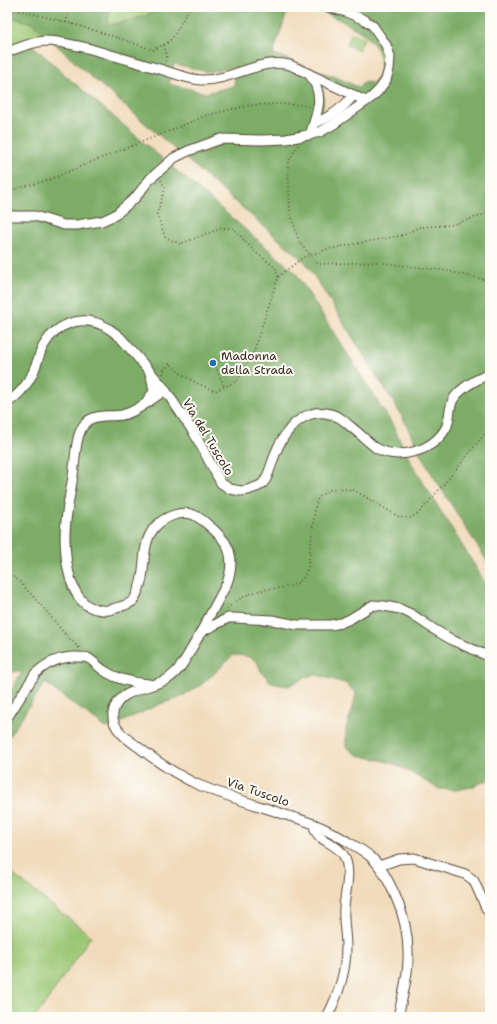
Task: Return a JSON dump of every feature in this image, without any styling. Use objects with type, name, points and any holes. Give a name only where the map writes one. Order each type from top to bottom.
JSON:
[{"type":"street","points":[[7,217],[35,216],[64,225],[77,225],[102,221],[115,215],[135,198],[150,179],[174,158],[180,155],[221,139],[286,139],[320,132],[334,124],[372,97],[379,90],[386,80],[390,69],[390,58],[386,45],[373,26],[365,20],[346,12],[328,7]]},
{"type":"street","points":[[7,52],[36,42],[45,41],[66,43],[192,79],[211,80],[228,77],[263,65],[279,63],[290,65],[366,101]]},
{"type":"street","points":[[306,136],[314,122],[318,110],[317,88],[308,73]]},
{"type":"street","points":[[314,122],[324,119],[338,110],[354,95]]},
{"type":"street","name":"Via del Tuscolo","points":[[7,403],[16,397],[21,391],[36,366],[39,353],[44,344],[61,327],[70,322],[92,322],[102,325],[120,337],[162,386],[194,433],[221,483],[230,489],[241,491],[248,490],[263,483],[279,446],[291,427],[304,416],[324,412],[331,414],[340,417],[376,448],[383,452],[393,454],[415,452],[436,440],[442,434],[447,427],[450,408],[454,398],[462,389],[470,383],[490,374]]},
{"type":"street","points":[[141,406],[154,392],[152,380],[148,370]]},
{"type":"street","points":[[141,406],[161,393],[162,386]]},
{"type":"street","points":[[141,406],[156,400],[171,399]]},
{"type":"street","name":"Via Tuscolo","points":[[141,406],[122,415],[98,417],[90,420],[84,424],[78,437],[65,526],[65,554],[72,582],[79,598],[91,608],[106,611],[122,606],[133,600],[141,586],[146,545],[149,536],[155,527],[162,521],[179,514],[193,515],[205,522],[218,534],[228,549],[231,565],[227,583],[201,632],[178,670],[164,681],[132,692],[124,697],[114,710],[113,718],[117,727],[124,736],[175,772],[197,784],[314,824],[336,834],[367,854],[376,862],[398,901],[404,919],[408,939],[407,971],[398,1017]]},
{"type":"street","points":[[201,632],[228,618],[272,620],[297,625],[331,625],[350,619],[368,607],[376,605],[384,606],[415,616],[434,630],[454,641],[490,657]]},
{"type":"street","points":[[7,718],[40,668],[56,660],[72,657],[88,658],[116,677],[140,684],[150,684],[164,681]]},
{"type":"street","points":[[314,824],[318,835],[335,846],[342,853],[346,863],[347,872],[344,916],[346,958],[337,993],[327,1017]]},
{"type":"street","points":[[379,866],[402,859],[414,858],[465,874],[474,881],[487,910]]},
{"type":"path","points":[[66,23],[70,7]]},
{"type":"path","points":[[7,8],[66,23],[153,50],[170,42],[190,7]]},
{"type":"path","points":[[161,70],[164,67],[167,56],[164,45]]},
{"type":"path","points":[[7,191],[48,180],[207,115],[251,105],[302,105],[318,110]]},
{"type":"path","points":[[306,136],[288,162],[290,211],[299,242],[318,264],[376,262],[448,271],[490,281]]},
{"type":"path","points":[[158,172],[165,188],[157,214],[165,237],[180,244],[222,228],[233,228],[254,251],[276,268],[278,277],[253,353],[238,381],[214,391],[198,384],[177,371],[170,363],[163,371],[162,386]]},
{"type":"path","points":[[278,277],[302,258],[328,249],[404,235],[419,228],[451,225],[486,214],[490,211]]},
{"type":"path","points":[[490,351],[488,354],[490,357]]},
{"type":"path","points":[[215,366],[224,387]]},
{"type":"path","points":[[223,614],[228,608],[243,597],[260,590],[290,586],[301,581],[306,574],[308,567],[314,508],[318,498],[327,491],[337,488],[354,490],[399,517],[410,518],[419,513],[490,427]]},
{"type":"path","points":[[7,572],[19,580],[64,634],[88,658]]},
{"type":"green space","points":[[7,7],[110,7],[107,26],[143,17],[161,9],[161,7],[294,7],[286,15],[273,54],[336,77],[360,88],[362,83],[370,82],[370,84],[374,82],[379,74],[380,57],[376,47],[368,38],[357,30],[312,7],[490,7],[490,566],[425,463],[403,418],[306,263],[79,66],[33,23],[7,16]],"holes":[[[174,64],[208,72],[236,67],[234,86],[206,93],[169,84]],[[323,85],[356,100],[357,103],[320,126],[318,125],[323,106]]]},
{"type":"green space","points":[[110,7],[161,7],[161,9],[143,17],[107,26]]},
{"type":"green space","points":[[7,16],[33,23],[46,35],[27,40],[7,48]]},
{"type":"green space","points":[[351,33],[364,38],[359,50],[347,45]]},
{"type":"green space","points":[[27,40],[66,76],[295,272],[392,424],[414,468],[490,590],[490,779],[471,787],[456,790],[439,789],[389,762],[358,755],[346,747],[346,728],[353,708],[356,693],[345,683],[314,674],[288,686],[271,683],[261,671],[257,661],[246,656],[233,655],[201,685],[177,699],[160,704],[106,728],[45,683],[7,739],[7,698],[22,672],[18,671],[7,673],[7,48]]},
{"type":"green space","points":[[7,870],[91,936],[36,1017],[12,1017],[7,1013]]},
{"type":"place","name":"Madonna della Strada","points":[[213,363]]}]
